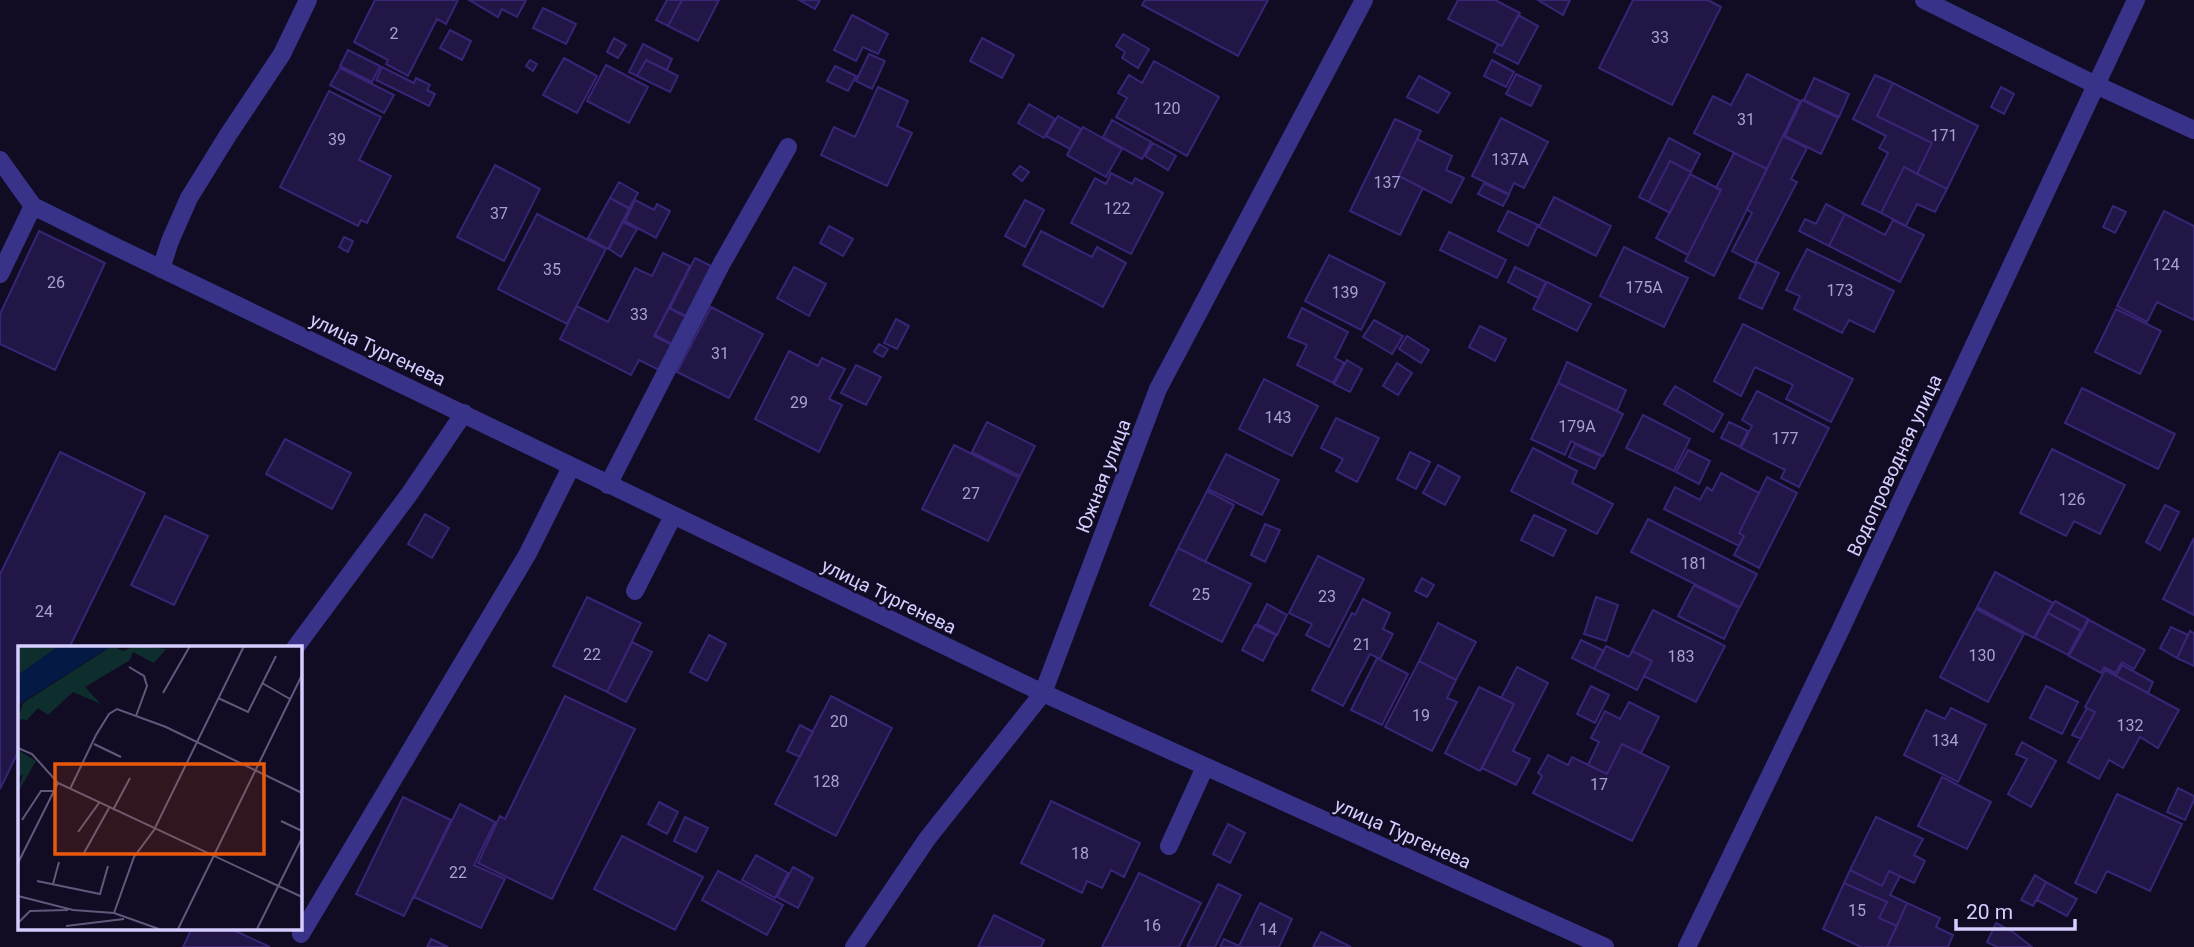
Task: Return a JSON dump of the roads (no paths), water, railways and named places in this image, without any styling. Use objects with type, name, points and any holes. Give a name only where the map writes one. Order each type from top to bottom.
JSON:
[{"type":"street","points":[[161,268],[188,198],[282,54],[308,0]]},
{"type":"street","name":"Южная улица","points":[[854,947],[927,839],[1043,693],[1158,389],[1364,0]]},
{"type":"street","points":[[1924,0],[2194,130]]},
{"type":"street","name":"Водопроводная улица","points":[[1688,947],[1839,633],[2136,0]]},
{"type":"street","points":[[608,485],[722,263],[788,147]]},
{"type":"street","points":[[0,160],[33,206],[0,274]]},
{"type":"street","name":"улица Тургенева","points":[[33,206],[1043,693],[1605,947]]},
{"type":"street","points":[[296,646],[410,493],[464,413]]},
{"type":"street","points":[[301,934],[527,555],[571,467]]},
{"type":"street","points":[[635,591],[673,516]]},
{"type":"street","points":[[1169,846],[1205,766]]}]
